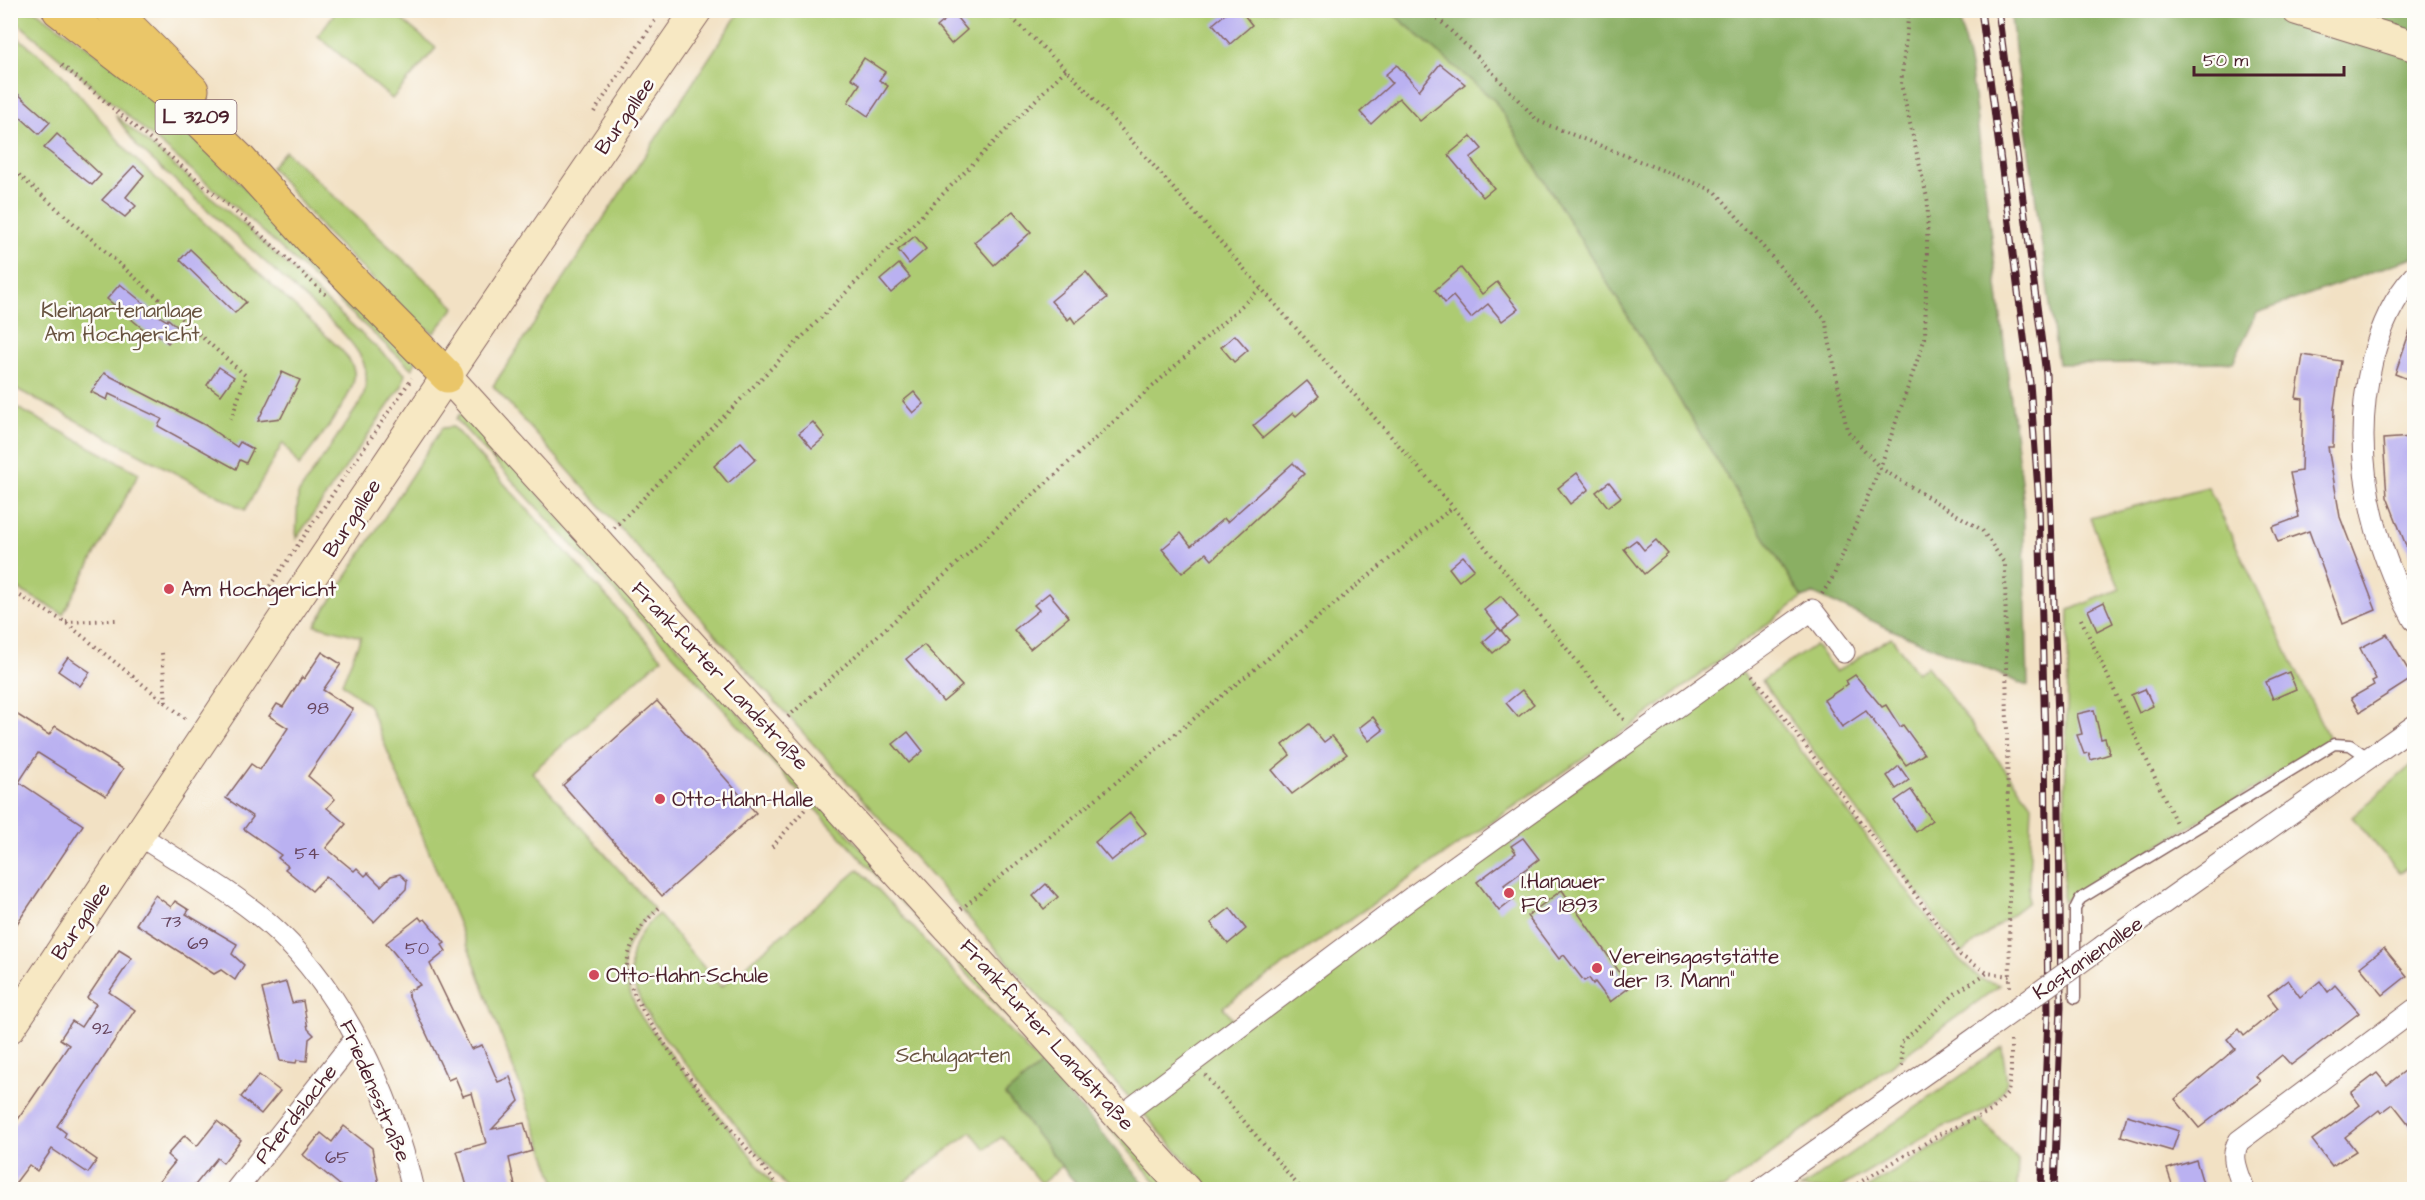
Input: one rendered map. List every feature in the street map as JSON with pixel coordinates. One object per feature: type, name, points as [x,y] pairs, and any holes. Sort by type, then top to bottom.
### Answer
[{"type":"highway","name":"L 3209","points":[[58,10],[190,111],[240,160],[315,243],[447,375]]},
{"type":"highway","name":"L 3209","points":[[112,10],[214,114],[315,243]]},
{"type":"main road","name":"Burgallee","points":[[10,1028],[447,375],[697,10]]},
{"type":"main road","points":[[2297,10],[2415,46]]},
{"type":"main road","name":"Frankfurter Landstraße","points":[[447,375],[1186,1190]]},
{"type":"street","points":[[2415,276],[2389,311],[2379,334],[2366,388],[2362,435],[2366,491],[2374,521],[2396,586],[2415,620]]},
{"type":"street","points":[[1121,1116],[1192,1061],[1635,735],[1812,610],[1844,652]]},
{"type":"street","name":"Kastanienallee","points":[[1760,1190],[2415,726]]},
{"type":"street","name":"Friedensstraße","points":[[139,835],[252,911],[274,929],[320,981],[356,1038],[394,1127],[413,1190]]},
{"type":"street","points":[[2244,1190],[2234,1158],[2239,1141],[2415,1010]]},
{"type":"street","name":"Pferdslache","points":[[236,1190],[356,1038]]},
{"type":"lane","points":[[2075,998],[2074,930],[2077,903],[2334,744],[2350,745],[2369,758]]},
{"type":"path","points":[[1003,10],[1066,69],[1454,507],[1635,735]]},
{"type":"path","points":[[1429,10],[1475,54],[1538,121],[1715,191],[1825,319],[1848,430],[1880,468],[1982,530],[2005,564],[2010,1000]]},
{"type":"path","points":[[1812,610],[1833,577],[1880,468],[1925,338],[1928,202],[1901,84],[1909,10]]},
{"type":"path","points":[[62,65],[245,220],[329,298]]},
{"type":"path","points":[[599,544],[1066,69]]},
{"type":"path","points":[[10,167],[246,376],[231,419]]},
{"type":"path","points":[[771,733],[1260,289]]},
{"type":"path","points":[[263,596],[414,375]]},
{"type":"path","points":[[944,922],[1454,507]]},
{"type":"path","points":[[10,590],[66,622],[207,734]]},
{"type":"path","points":[[2081,619],[2183,838]]},
{"type":"path","points":[[66,622],[116,620]]},
{"type":"path","points":[[162,653],[166,702]]},
{"type":"path","points":[[1742,660],[1960,955],[1987,973],[2010,976]]},
{"type":"path","points":[[772,847],[823,789]]},
{"type":"path","points":[[659,908],[644,923],[631,942],[626,967],[630,988],[655,1033],[782,1190]]},
{"type":"path","points":[[1905,1086],[1901,1043],[1957,992],[1987,973]]},
{"type":"path","points":[[1847,1190],[1944,1132],[1990,1111],[2008,1093],[2012,1071],[2011,1035]]},
{"type":"path","points":[[1192,1061],[1302,1190]]},
{"type":"green space","points":[[10,11],[36,11],[143,86],[417,360],[412,369],[247,217],[11,17]]},
{"type":"green space","points":[[336,11],[391,11],[436,48],[392,99],[318,36]]},
{"type":"green space","points":[[740,11],[1390,11],[1495,101],[1802,598],[1638,721],[1223,1007],[1237,1026],[1741,671],[1957,957],[1981,979],[2000,985],[1723,1189],[1211,1189],[493,386]]},
{"type":"green space","points":[[1390,11],[1958,11],[1971,72],[2023,498],[2028,686],[1892,630],[1814,594],[1802,598],[1495,101]]},
{"type":"green space","points":[[2010,11],[2414,11],[2414,257],[2257,313],[2233,362],[2058,364]]},
{"type":"green space","name":"Kleingartenanlage Am Hochgericht","points":[[10,31],[59,71],[131,155],[332,341],[350,362],[354,371],[354,381],[333,420],[299,466],[283,443],[245,510],[11,386]]},
{"type":"green space","points":[[115,115],[244,225],[405,374],[402,386],[296,539],[298,494],[360,403],[365,392],[366,381],[363,362],[359,353],[338,328],[137,146]]},
{"type":"green space","points":[[285,151],[455,307],[434,333],[420,325],[326,233],[271,167]]},
{"type":"green space","points":[[10,404],[139,473],[63,614],[11,585]]},
{"type":"green space","points":[[460,414],[473,422],[1172,1189],[1162,1189],[1105,1123],[460,424],[456,419]]},
{"type":"green space","points":[[453,427],[662,658],[532,772],[654,909],[633,936],[624,960],[628,987],[634,1001],[642,1018],[777,1189],[558,1189],[474,962],[369,706],[342,683],[361,637],[315,625],[442,428]]},
{"type":"green space","points":[[2208,487],[2331,743],[2063,902],[2069,610],[2120,589],[2090,518]]},
{"type":"green space","points":[[1891,637],[1917,673],[1927,666],[2032,805],[2028,902],[1962,953],[1762,681],[1815,645],[1836,672]]},
{"type":"green space","points":[[2414,763],[2414,862],[2400,873],[2352,817]]},
{"type":"green space","name":"Schulgarten","points":[[859,869],[1041,1065],[1005,1095],[1062,1166],[1041,1184],[1002,1137],[985,1149],[971,1132],[896,1189],[788,1189],[649,1016],[635,987],[631,972],[631,958],[635,943],[658,914],[721,987]]},
{"type":"green space","points":[[2002,1047],[2007,1082],[1998,1098],[1987,1109],[1941,1128],[1838,1189],[1800,1189]]},
{"type":"green space","points":[[1041,1065],[1095,1124],[1148,1189],[1080,1189],[1005,1095]]},
{"type":"green space","points":[[1981,1119],[2018,1160],[2017,1189],[1865,1189]]},
{"type":"building","points":[[1230,10],[1240,10],[1252,25],[1230,44],[1213,24]]},
{"type":"building","points":[[953,13],[967,30],[951,44],[937,27]]},
{"type":"building","points":[[864,58],[885,72],[879,80],[888,86],[868,116],[848,102],[860,84],[851,78]]},
{"type":"building","points":[[1440,64],[1465,84],[1420,121],[1399,98],[1371,124],[1360,112],[1392,83],[1385,75],[1397,65],[1419,90]]},
{"type":"building","points":[[10,87],[50,122],[39,134],[10,108]]},
{"type":"building","points":[[57,134],[101,175],[92,185],[44,148]]},
{"type":"building","points":[[1471,136],[1482,149],[1470,158],[1494,188],[1483,197],[1448,155]]},
{"type":"building","points":[[134,166],[144,175],[126,197],[136,206],[125,217],[102,200]]},
{"type":"building","points":[[1013,211],[1031,232],[994,265],[974,242]]},
{"type":"building","points":[[915,236],[926,249],[909,264],[898,250]]},
{"type":"building","points":[[190,249],[246,302],[235,313],[180,260]]},
{"type":"building","points":[[899,264],[910,277],[891,293],[880,280]]},
{"type":"building","points":[[1461,268],[1482,294],[1497,282],[1518,309],[1502,321],[1488,304],[1471,318],[1453,296],[1445,303],[1435,290]]},
{"type":"building","points":[[1086,272],[1107,298],[1075,323],[1071,317],[1068,320],[1051,301]]},
{"type":"building","points":[[120,284],[162,318],[167,321],[168,319],[180,329],[168,343],[157,334],[154,338],[107,299]]},
{"type":"building","points":[[2412,325],[2415,326],[2415,382],[2395,374]]},
{"type":"building","points":[[1235,335],[1248,350],[1234,362],[1221,347]]},
{"type":"building","points":[[2303,355],[2341,361],[2334,408],[2333,447],[2328,447],[2340,517],[2376,610],[2343,624],[2309,531],[2278,542],[2272,527],[2299,517],[2290,473],[2301,471],[2303,399],[2296,398]]},
{"type":"building","points":[[219,367],[234,377],[221,395],[207,385]]},
{"type":"building","points":[[282,372],[300,380],[281,418],[258,421]]},
{"type":"building","points":[[104,373],[205,425],[237,447],[240,442],[253,449],[246,463],[240,460],[236,469],[158,426],[162,419],[109,394],[107,400],[91,392]]},
{"type":"building","points":[[1307,381],[1319,396],[1296,416],[1293,413],[1263,438],[1253,426]]},
{"type":"building","points":[[914,392],[924,404],[913,413],[903,401]]},
{"type":"building","points":[[813,422],[825,437],[812,448],[799,433]]},
{"type":"building","points":[[2412,437],[2415,469],[2414,566],[2387,497],[2383,439]]},
{"type":"building","points":[[741,442],[756,459],[728,483],[714,466]]},
{"type":"building","points":[[1293,463],[1304,474],[1212,560],[1206,553],[1182,573],[1162,549],[1181,533],[1191,546],[1224,518],[1227,522]]},
{"type":"building","points":[[1577,473],[1589,489],[1570,504],[1558,488]]},
{"type":"building","points":[[1609,482],[1621,497],[1608,507],[1596,492]]},
{"type":"building","points":[[1636,540],[1644,550],[1656,540],[1668,554],[1644,574],[1624,549]]},
{"type":"building","points":[[1463,556],[1474,569],[1459,581],[1449,568]]},
{"type":"building","points":[[1049,593],[1069,617],[1030,649],[1014,630],[1039,610],[1034,605]]},
{"type":"building","points":[[1501,596],[1518,617],[1501,631],[1484,610]]},
{"type":"building","points":[[2104,602],[2113,623],[2097,631],[2088,610]]},
{"type":"building","points":[[1499,628],[1509,640],[1493,653],[1483,642]]},
{"type":"building","points":[[2387,634],[2413,678],[2360,712],[2351,698],[2374,685],[2372,681],[2376,679],[2360,648]]},
{"type":"building","points":[[924,645],[962,686],[943,702],[906,659]]},
{"type":"building","points":[[322,652],[341,664],[323,690],[353,709],[308,776],[335,799],[327,808],[346,824],[326,848],[354,871],[357,868],[365,876],[368,873],[381,886],[391,876],[400,874],[407,881],[406,889],[374,922],[326,876],[312,891],[285,869],[288,866],[278,858],[281,855],[244,829],[253,817],[226,798],[251,764],[260,770],[288,728],[269,716],[277,704],[283,707],[302,677],[304,679]]},
{"type":"building","points":[[68,657],[90,672],[80,686],[58,671]]},
{"type":"building","points":[[2289,672],[2296,689],[2273,699],[2266,682]]},
{"type":"building","points":[[1855,675],[1882,707],[1886,705],[1900,727],[1903,725],[1924,754],[1906,765],[1866,711],[1842,727],[1824,700],[1848,684],[1846,681]]},
{"type":"building","points":[[2145,689],[2153,706],[2139,713],[2131,695]]},
{"type":"building","points":[[1522,690],[1534,704],[1518,717],[1506,703]]},
{"type":"building","name":"Otto-Hahn-Halle","points":[[657,701],[756,813],[662,896],[563,785]]},
{"type":"building","points":[[10,710],[49,735],[55,726],[123,769],[106,796],[38,753],[19,782],[83,825],[10,934]]},
{"type":"building","points":[[2094,710],[2101,739],[2105,738],[2110,754],[2091,760],[2089,753],[2084,754],[2077,735],[2082,734],[2077,714]]},
{"type":"building","points":[[1373,717],[1383,730],[1369,741],[1359,728]]},
{"type":"building","points":[[1309,724],[1324,742],[1332,736],[1347,754],[1292,794],[1272,770],[1290,755],[1283,745]]},
{"type":"building","points":[[908,732],[923,751],[909,763],[893,744]]},
{"type":"building","points":[[1899,766],[1909,780],[1896,789],[1887,776]]},
{"type":"building","points":[[1911,790],[1932,820],[1916,832],[1895,801]]},
{"type":"building","points":[[1130,813],[1146,833],[1111,861],[1095,842]]},
{"type":"building","points":[[1523,838],[1539,859],[1504,885],[1514,899],[1499,911],[1477,882],[1516,853],[1511,846]]},
{"type":"building","points":[[1046,884],[1058,897],[1044,909],[1033,896]]},
{"type":"building","points":[[1562,890],[1630,987],[1610,1002],[1595,982],[1593,984],[1589,978],[1584,981],[1564,955],[1559,959],[1527,916]]},
{"type":"building","points":[[155,895],[171,907],[175,901],[189,910],[186,914],[237,944],[232,954],[244,965],[235,980],[221,970],[214,974],[136,924]]},
{"type":"building","points":[[1230,908],[1246,929],[1228,944],[1211,923]]},
{"type":"building","points":[[419,917],[422,921],[425,919],[445,943],[442,945],[446,951],[430,964],[471,1049],[482,1045],[498,1082],[510,1077],[519,1101],[492,1129],[524,1123],[532,1151],[509,1158],[516,1190],[468,1190],[457,1151],[486,1143],[472,1093],[463,1096],[455,1077],[448,1080],[407,992],[420,985],[386,943]]},
{"type":"building","points":[[2384,948],[2407,976],[2383,995],[2360,967]]},
{"type":"building","points":[[119,950],[132,958],[109,992],[135,1010],[57,1126],[66,1133],[64,1137],[97,1160],[88,1173],[52,1149],[37,1171],[29,1165],[10,1190],[10,1131],[69,1045],[60,1039],[72,1021],[81,1027],[96,1004],[87,998]]},
{"type":"building","points":[[2288,980],[2300,997],[2320,981],[2328,992],[2335,985],[2359,1013],[2291,1065],[2282,1055],[2256,1076],[2260,1081],[2199,1128],[2175,1099],[2235,1049],[2227,1039],[2239,1029],[2244,1036],[2278,1008],[2268,995]]},
{"type":"building","points":[[286,982],[292,1003],[303,1001],[308,1029],[314,1035],[309,1039],[307,1061],[297,1060],[296,1063],[280,1061],[262,989]]},
{"type":"building","points":[[2415,1063],[2415,1132],[2393,1104],[2381,1113],[2379,1110],[2345,1137],[2356,1151],[2332,1166],[2312,1140],[2360,1105],[2351,1093],[2377,1073],[2387,1085]]},
{"type":"building","points":[[259,1075],[280,1091],[261,1114],[241,1097]]},
{"type":"building","points":[[2127,1115],[2179,1131],[2172,1151],[2121,1136]]},
{"type":"building","points":[[217,1121],[241,1140],[223,1163],[217,1158],[191,1190],[152,1190],[175,1162],[167,1155],[185,1135],[197,1146]]},
{"type":"building","points":[[344,1126],[372,1148],[380,1190],[346,1190],[303,1155],[321,1133],[332,1142]]},
{"type":"building","points":[[2196,1160],[2205,1190],[2174,1190],[2167,1169]]},
{"type":"railway","points":[[1981,10],[2030,383],[2039,504],[2045,740],[2048,1015],[2041,1190]]},
{"type":"railway","points":[[1998,10],[2046,374],[2058,718],[2061,1006],[2054,1190]]},
{"type":"place","name":"Am Hochgericht","points":[[169,589]]},
{"type":"place","name":"Otto-Hahn-Halle","points":[[660,799]]},
{"type":"place","name":"1.Hanauer FC 1893","points":[[1509,893]]},
{"type":"place","name":"Vereinsgaststätte \"der 13. Mann\"","points":[[1597,968]]},
{"type":"place","name":"Otto-Hahn-Schule","points":[[594,975]]}]
